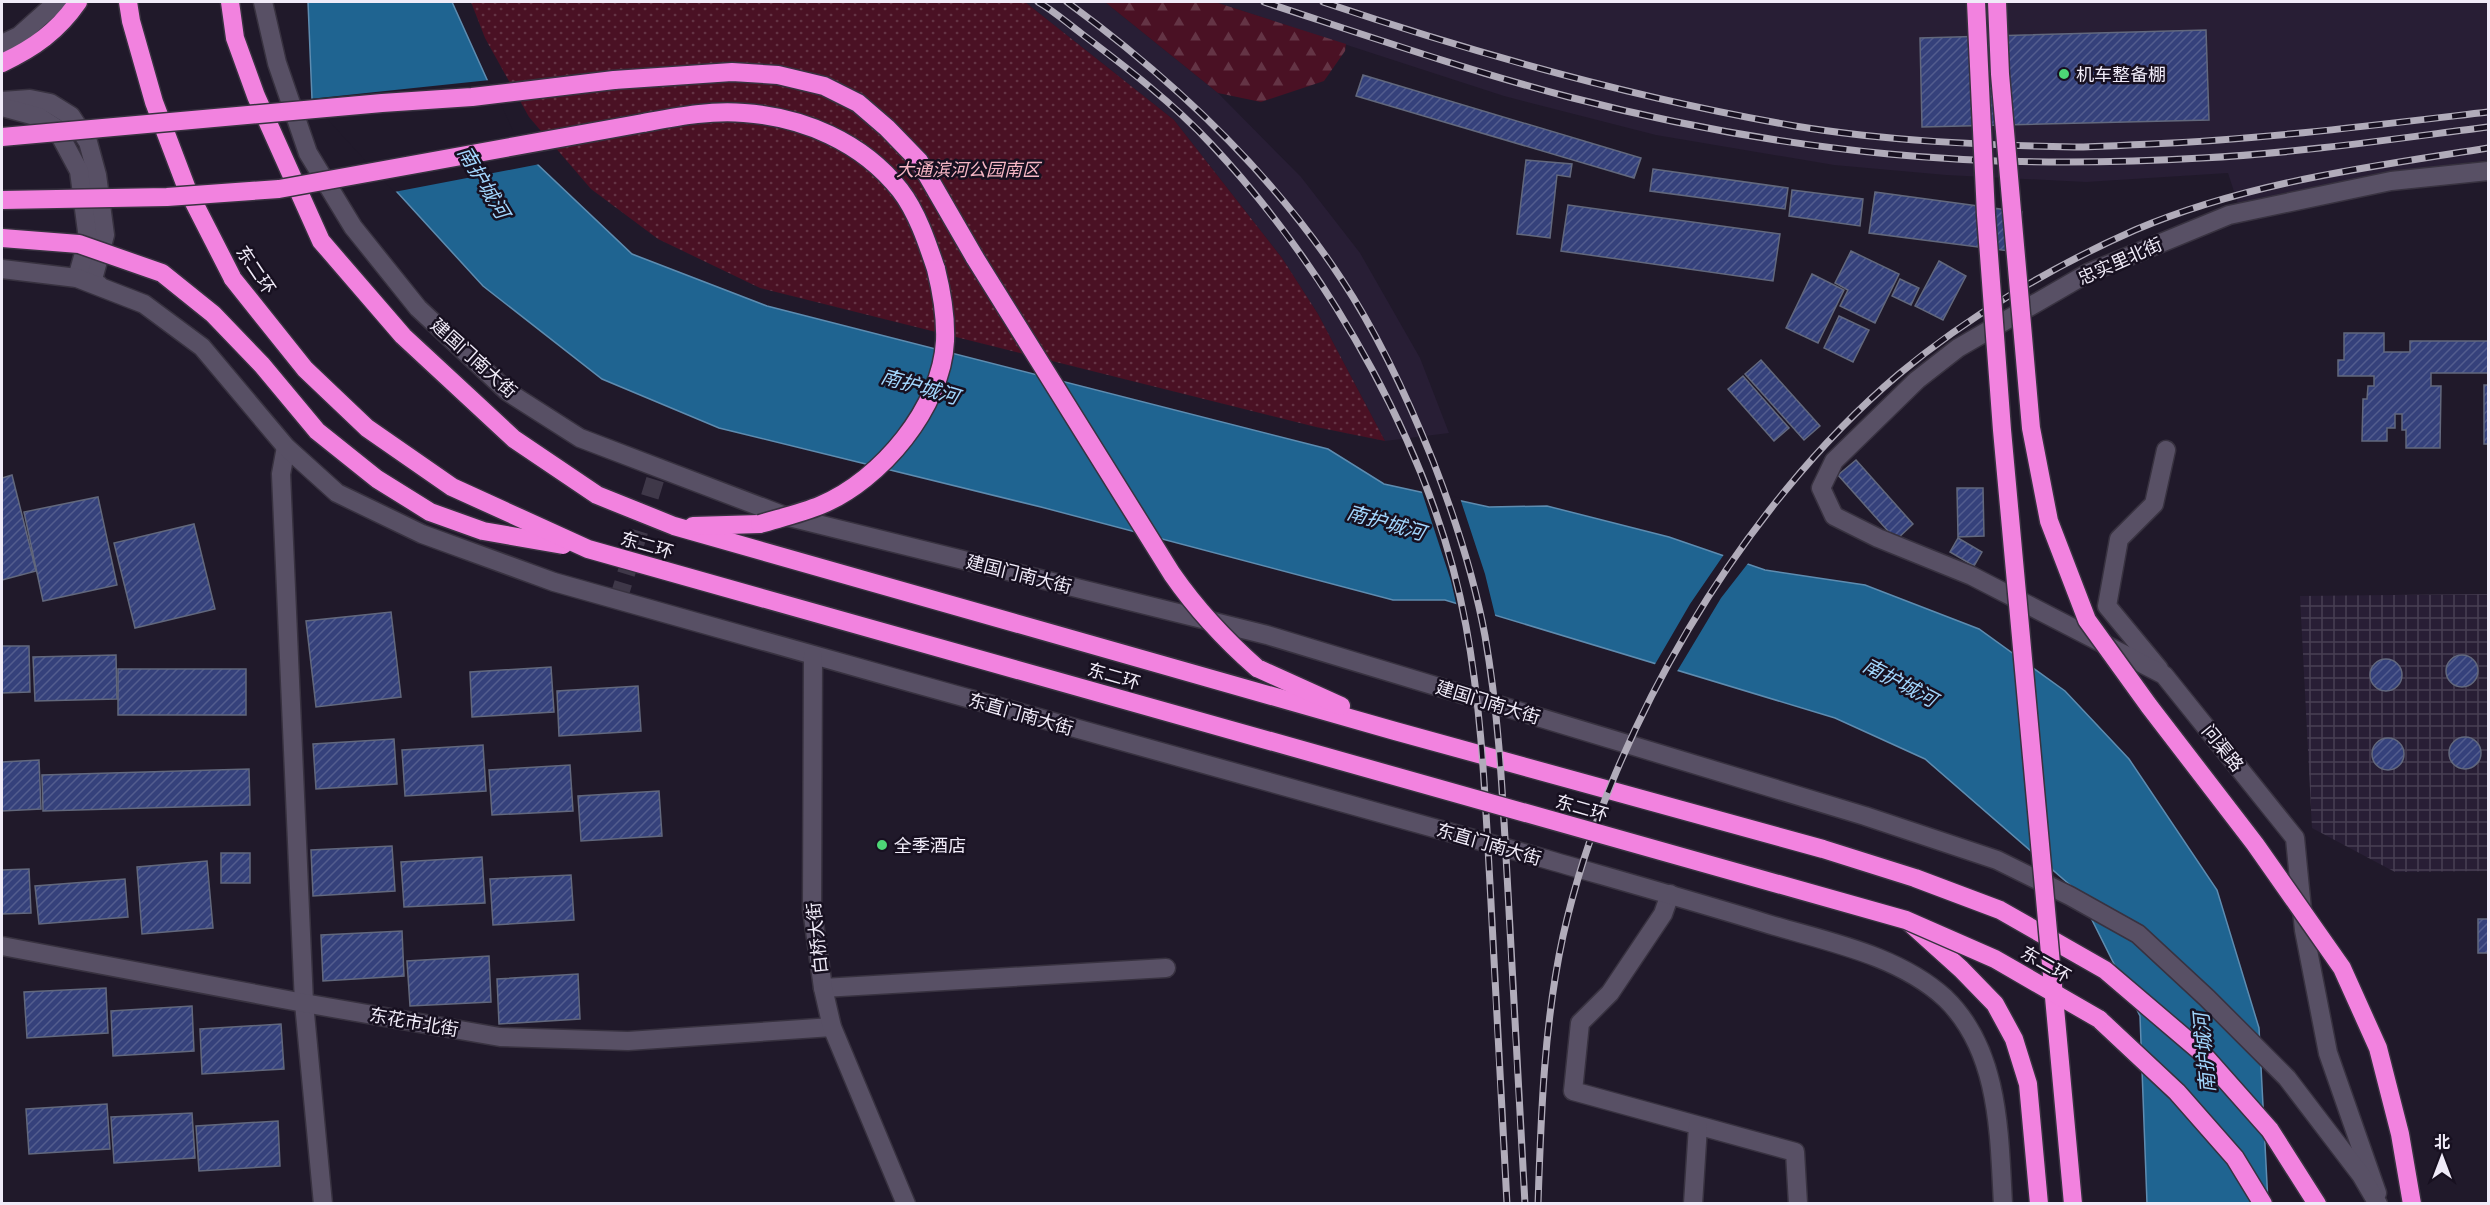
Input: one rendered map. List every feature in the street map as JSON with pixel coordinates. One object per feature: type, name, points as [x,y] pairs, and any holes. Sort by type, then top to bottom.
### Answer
[{"type":"highway","points":[[2,63],[27,52],[64,22],[78,2]]},
{"type":"highway","name":"东二环","points":[[128,2],[151,92],[170,146],[187,189],[233,279],[305,369],[367,428],[452,487],[588,549],[1906,920],[1995,959],[2099,1019],[2177,1092],[2235,1158],[2263,1203]]},
{"type":"highway","name":"东二环","points":[[230,2],[235,38],[256,96],[321,241],[403,336],[514,439],[597,495],[674,526],[1395,731],[1823,849],[1915,878],[2000,910],[2106,970],[2200,1050],[2270,1130],[2317,1203]]},
{"type":"highway","points":[[1976,2],[1986,214],[2002,430],[2073,1203]]},
{"type":"highway","points":[[1997,2],[2000,74],[2031,428],[2049,521],[2087,620],[2149,706],[2255,844],[2342,968],[2378,1048],[2400,1134],[2412,1203]]},
{"type":"highway","points":[[2,137],[382,103],[472,98],[614,80],[732,72],[778,75],[824,86],[858,103],[887,128],[919,161],[945,210],[1178,583],[1224,640],[1257,668],[1395,731]]},
{"type":"highway","points":[[2,200],[167,197],[279,189],[701,114],[743,113],[792,120],[828,134],[867,156],[900,190],[923,231],[936,269],[944,304],[945,343],[935,384],[917,421],[894,453],[861,482],[822,505],[760,524],[674,526]]},
{"type":"highway","points":[[2,238],[79,244],[162,273],[213,314],[262,365],[317,431],[377,479],[430,512],[483,531],[588,549]]},
{"type":"highway","points":[[1906,920],[1961,969],[1995,1004],[2014,1039],[2028,1084],[2039,1203]]},
{"type":"street","points":[[2,44],[19,36],[57,2]]},
{"type":"street","name":"建国门南大街","points":[[263,2],[277,63],[308,153],[353,227],[418,308],[508,392],[580,438],[785,516],[1267,635],[1865,816],[1997,860],[2070,896],[2138,934],[2207,998],[2287,1078],[2361,1175],[2379,1203]]},
{"type":"street","points":[[2,101],[30,99],[50,103],[70,116],[88,142],[97,175],[105,235],[84,280]]},
{"type":"street","points":[[2,107],[39,117],[56,128],[79,171],[88,239],[84,280]]},
{"type":"street","name":"忠实里北街","points":[[1821,488],[1834,461],[1917,380],[1958,348],[2088,273],[2229,215],[2391,181],[2488,171]]},
{"type":"street","points":[[2,269],[84,280],[144,304],[202,347],[286,447],[337,493],[422,534],[554,582],[813,656]]},
{"type":"street","points":[[286,447],[281,474],[304,1003],[322,1203]]},
{"type":"street","points":[[2164,675],[2107,606],[2119,539],[2154,504],[2166,450]]},
{"type":"street","name":"问渠路","points":[[1821,488],[1834,516],[1878,538],[1972,576],[2164,675],[2295,838],[2304,930],[2328,1053],[2379,1203]]},
{"type":"street","name":"东直门南大街","points":[[813,656],[1670,894],[1862,952],[1918,976],[1948,1001],[1966,1026],[1983,1058],[1992,1090],[1998,1130],[2003,1203]]},
{"type":"street","name":"白桥大街","points":[[813,656],[812,909],[823,988],[831,1027],[906,1203]]},
{"type":"street","points":[[1670,894],[1663,914],[1610,993],[1580,1023],[1573,1091],[1796,1152],[1798,1203]]},
{"type":"street","name":"东花市北街","points":[[2,946],[500,1037],[628,1041],[831,1027]]},
{"type":"street","points":[[823,988],[1166,968]]},
{"type":"street","points":[[1693,1203],[1698,1126]]},
{"type":"shaded area","points":[[1025,2],[1105,2],[1218,93],[1301,177],[1360,253],[1420,358],[1449,433],[1385,441],[1318,314],[1282,258],[1174,120]]},
{"type":"shaded area","points":[[1215,2],[2488,2],[2488,160],[2377,175],[2238,204],[2228,173],[2086,182],[1946,175],[1834,165],[1656,135],[1504,96]]},
{"type":"shaded area","points":[[2488,594],[2488,871],[2395,872],[2312,828],[2300,596]]},
{"type":"green space","name":"大通滨河公园南区","points":[[471,2],[1025,2],[1174,120],[1282,258],[1318,314],[1385,441],[1316,427],[760,288],[658,239],[591,189],[529,117],[485,38]]},
{"type":"green space","points":[[1105,2],[1215,2],[1346,44],[1345,51],[1324,81],[1261,102],[1218,93]]},
{"type":"water","name":"南护城河","points":[[308,2],[452,2],[516,144],[632,254],[767,306],[1328,449],[1384,484],[1489,507],[1547,506],[1669,537],[1765,570],[1865,585],[1979,629],[2065,691],[2129,759],[2217,890],[2259,1028],[2268,1203],[2147,1203],[2140,1016],[2078,892],[1925,759],[1835,718],[1445,600],[1393,600],[1041,507],[719,428],[602,379],[483,286],[312,99]]},
{"type":"pier","points":[[490,80],[518,142],[540,164],[394,192],[309,99]]},
{"type":"pier","points":[[1421,489],[1460,498],[1485,574],[1496,619],[1457,607],[1451,581]]},
{"type":"pier","points":[[1725,553],[1749,562],[1721,598],[1676,673],[1654,666],[1690,604]]},
{"type":"building","name":"机车整备棚","points":[[2206,30],[2209,120],[1922,127],[1920,38]]},
{"type":"building","points":[[1363,75],[1641,158],[1634,178],[1356,96]]},
{"type":"building","points":[[1526,160],[1572,164],[1570,177],[1557,175],[1550,238],[1517,234]]},
{"type":"building","points":[[1653,169],[1788,188],[1785,209],[1650,191]]},
{"type":"building","points":[[1792,190],[1863,199],[1860,226],[1789,216]]},
{"type":"building","points":[[1875,192],[2022,212],[2017,252],[1869,233]]},
{"type":"building","points":[[1568,205],[1780,234],[1773,281],[1561,251]]},
{"type":"building","points":[[1851,251],[1899,274],[1875,323],[1840,306],[1848,290],[1835,283]]},
{"type":"building","points":[[1939,261],[1966,276],[1943,320],[1915,306]]},
{"type":"building","points":[[1812,274],[1844,290],[1818,343],[1786,328]]},
{"type":"building","points":[[1900,279],[1919,288],[1911,305],[1892,296]]},
{"type":"building","points":[[1839,316],[1869,330],[1853,362],[1824,348]]},
{"type":"building","points":[[2344,333],[2384,333],[2384,352],[2410,352],[2410,341],[2488,341],[2488,373],[2431,373],[2431,386],[2441,386],[2440,448],[2406,448],[2406,430],[2402,430],[2402,414],[2395,414],[2395,428],[2387,428],[2387,441],[2362,441],[2363,399],[2367,399],[2368,386],[2374,386],[2374,376],[2338,376],[2338,360],[2344,360]]},
{"type":"building","points":[[1761,360],[1820,426],[1804,440],[1745,374]]},
{"type":"building","points":[[1743,376],[1789,428],[1774,441],[1728,389]]},
{"type":"building","points":[[2484,385],[2488,385],[2488,444],[2484,444]]},
{"type":"building","points":[[1856,460],[1913,524],[1896,540],[1838,475]]},
{"type":"building","points":[[12,475],[36,571],[2,580],[2,478]]},
{"type":"building","points":[[1957,488],[1983,488],[1984,536],[1958,537]]},
{"type":"building","points":[[98,497],[117,585],[43,601],[24,512]]},
{"type":"building","points":[[194,524],[215,609],[135,628],[114,543]]},
{"type":"building","points":[[1958,538],[1982,552],[1974,566],[1950,552]]},
{"type":"building","points":[[391,612],[401,697],[316,707],[306,621]]},
{"type":"building","points":[[2,646],[29,646],[30,692],[2,693]]},
{"type":"building","points":[[116,655],[117,699],[35,701],[33,657]]},
{"type":"building","points":[[2462,655],[2474,659],[2478,671],[2474,683],[2462,687],[2450,683],[2446,671],[2450,659]]},
{"type":"building","points":[[2386,659],[2398,663],[2402,675],[2398,687],[2386,691],[2374,687],[2370,675],[2374,663]]},
{"type":"building","points":[[551,667],[554,712],[472,717],[470,672]]},
{"type":"building","points":[[118,669],[246,669],[246,715],[118,715]]},
{"type":"building","points":[[638,686],[641,731],[559,736],[557,691]]},
{"type":"building","points":[[2465,737],[2476,742],[2481,753],[2476,764],[2465,769],[2454,764],[2449,753],[2454,742]]},
{"type":"building","points":[[2388,738],[2399,743],[2404,754],[2399,765],[2388,770],[2377,765],[2372,754],[2377,743]]},
{"type":"building","points":[[394,739],[397,784],[316,789],[313,744]]},
{"type":"building","points":[[483,745],[486,791],[405,796],[402,750]]},
{"type":"building","points":[[39,760],[41,809],[2,811],[2,762]]},
{"type":"building","points":[[570,765],[573,811],[492,815],[489,770]]},
{"type":"building","points":[[249,769],[250,805],[43,811],[42,775]]},
{"type":"building","points":[[659,791],[662,836],[581,841],[578,796]]},
{"type":"building","points":[[392,846],[395,891],[313,896],[311,850]]},
{"type":"building","points":[[221,853],[250,853],[250,883],[221,883]]},
{"type":"building","points":[[482,857],[485,903],[404,907],[401,862]]},
{"type":"building","points":[[207,861],[213,928],[142,934],[137,867]]},
{"type":"building","points":[[29,869],[31,913],[2,914],[2,870]]},
{"type":"building","points":[[571,875],[574,920],[493,925],[490,879]]},
{"type":"building","points":[[125,879],[128,917],[39,924],[35,886]]},
{"type":"building","points":[[2478,919],[2488,919],[2488,953],[2478,953]]},
{"type":"building","points":[[402,931],[404,976],[323,981],[321,935]]},
{"type":"building","points":[[489,956],[491,1002],[410,1006],[407,961]]},
{"type":"building","points":[[578,974],[580,1019],[499,1024],[497,979]]},
{"type":"building","points":[[106,988],[108,1033],[27,1038],[24,992]]},
{"type":"building","points":[[192,1006],[194,1051],[113,1056],[111,1011]]},
{"type":"building","points":[[281,1024],[284,1069],[202,1074],[200,1029]]},
{"type":"building","points":[[107,1104],[110,1149],[29,1154],[26,1109]]},
{"type":"building","points":[[192,1113],[195,1158],[114,1163],[111,1117]]},
{"type":"building","points":[[278,1121],[280,1166],[199,1171],[196,1126]]},
{"type":"tunnel","points":[[618,600],[659,467]]},
{"type":"railway","points":[[1038,2],[1165,100],[1211,144],[1255,194],[1297,249],[1336,307],[1372,368],[1403,432],[1430,496],[1451,561],[1466,626],[1479,722],[1507,1204]]},
{"type":"railway","points":[[1067,2],[1144,62],[1181,95],[1251,164],[1283,201],[1342,280],[1368,323],[1403,391],[1433,461],[1470,569],[1485,636],[1498,732],[1525,1204]]},
{"type":"railway","points":[[1264,2],[1454,64],[1608,107],[1768,139],[1849,150],[2006,161],[2163,160],[2310,149],[2488,127]]},
{"type":"railway","points":[[1323,2],[1498,57],[1616,88],[1795,126],[1899,139],[2074,147],[2193,142],[2362,127],[2488,112]]},
{"type":"railway","points":[[1538,1204],[1544,1069],[1557,969],[1563,936],[1584,859],[1612,782],[1647,705],[1688,630],[1735,557],[1786,490],[1841,428],[1899,374],[1982,313],[2042,276],[2135,230],[2178,213],[2265,188],[2309,178],[2488,148]]},
{"type":"place","name":"机车整备棚","points":[[2064,74]]},
{"type":"place","name":"全季酒店","points":[[882,845]]}]
